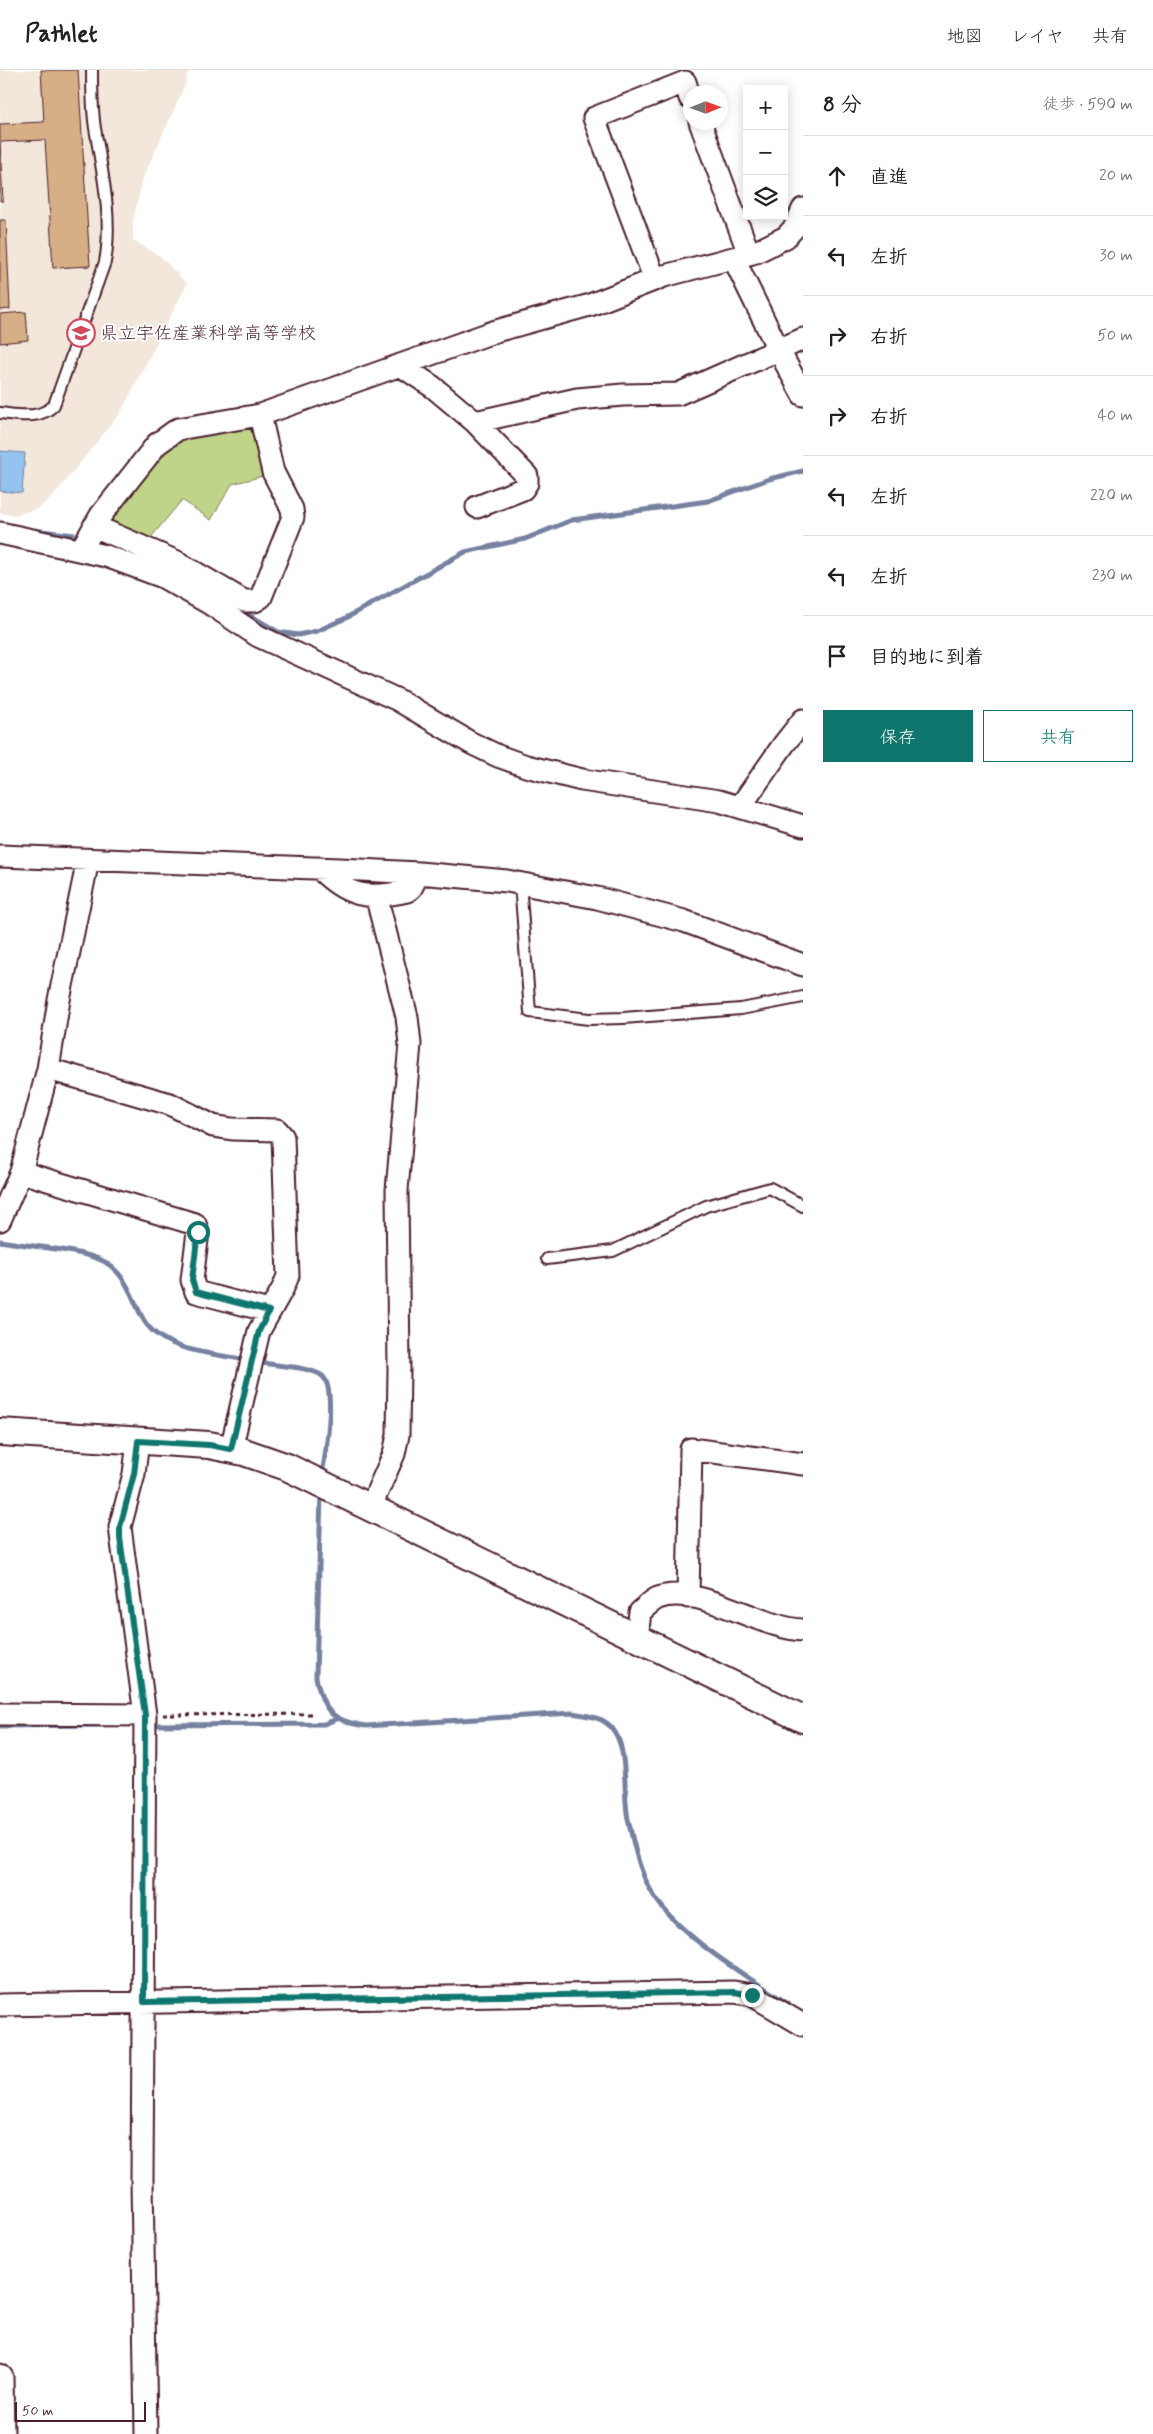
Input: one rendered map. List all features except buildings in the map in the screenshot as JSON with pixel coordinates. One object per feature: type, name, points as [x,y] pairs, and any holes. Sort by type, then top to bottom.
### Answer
[{"type":"street","points":[[655,280],[594,118],[685,82],[686,85]]},
{"type":"street","points":[[702,130],[741,257],[778,350],[803,395]]},
{"type":"street","points":[[81,550],[94,526],[156,444],[178,429],[260,415],[496,330],[590,305],[655,280],[741,257],[776,244],[786,237],[795,227],[803,210]]},
{"type":"street","points":[[475,422],[577,399],[623,395],[678,394],[803,339]]},
{"type":"street","points":[[400,364],[433,387],[475,422],[527,476],[527,483],[523,489],[477,507]]},
{"type":"street","points":[[94,526],[177,562],[244,601],[255,601],[261,597],[293,517],[292,509],[273,472],[260,415]]},
{"type":"street","points":[[0,533],[81,550],[124,562],[163,577],[209,603],[258,636],[389,696],[498,756],[554,774],[632,789],[692,796],[740,807],[803,826]]},
{"type":"street","points":[[740,807],[803,720]]},
{"type":"street","points":[[0,856],[419,873],[520,883],[598,898],[684,921],[801,969]]},
{"type":"street","points":[[0,1220],[22,1172],[48,1069],[59,1000],[88,860]]},
{"type":"street","points":[[319,868],[343,889],[376,895],[407,891],[411,888],[419,873]]},
{"type":"street","points":[[370,1506],[394,1454],[398,1435],[400,1369],[397,1190],[410,1044],[407,1017],[376,895]]},
{"type":"street","points":[[48,1069],[170,1104],[213,1126],[238,1130],[272,1129],[283,1137],[288,1268],[286,1282],[259,1331],[231,1449]]},
{"type":"street","points":[[22,1172],[195,1224],[198,1232],[192,1280],[196,1292],[269,1311]]},
{"type":"street","points":[[0,1432],[209,1445],[231,1449],[287,1467],[803,1718]]},
{"type":"street","points":[[138,1441],[134,1474],[120,1527],[120,1538],[145,1715],[142,2180],[146,2434]]},
{"type":"street","points":[[688,1597],[691,1449],[803,1464]]},
{"type":"street","points":[[637,1638],[640,1612],[659,1597],[688,1597],[709,1601],[777,1626],[803,1630]]},
{"type":"street","points":[[0,1714],[145,1715]]},
{"type":"street","points":[[0,2005],[734,1992],[752,1995],[803,2025]]},
{"type":"street","points":[[0,2375],[2,2377],[3,2434]]},
{"type":"lane","points":[[0,413],[35,416],[46,412],[54,405],[66,366],[105,262],[107,231],[100,151],[93,113],[92,70]]},
{"type":"lane","points":[[520,883],[530,1012],[588,1019],[668,1015],[741,1009],[803,997]]},
{"type":"lane","points":[[547,1259],[613,1251],[706,1206],[770,1188],[803,1206]]},
{"type":"path","points":[[145,1715],[311,1714]]},
{"type":"shaded area","name":"県立宇佐産業科学高等学校","points":[[0,70],[188,70],[185,85],[143,178],[133,221],[133,240],[161,257],[187,284],[121,412],[54,495],[39,508],[16,515],[0,513]]},
{"type":"green space","points":[[255,424],[267,475],[232,484],[211,520],[182,500],[148,541],[108,522],[172,441]]},
{"type":"water","points":[[0,451],[25,453],[22,493],[0,491]]},
{"type":"waterway","points":[[236,607],[278,632],[298,635],[317,631],[346,618],[465,552],[525,539],[572,520],[708,501],[769,479],[803,471]]},
{"type":"waterway","points":[[33,530],[83,536]]},
{"type":"waterway","points":[[94,539],[131,553]]},
{"type":"waterway","points":[[0,1241],[70,1251],[105,1262],[123,1279],[141,1315],[149,1327],[160,1337],[187,1349],[246,1360]]},
{"type":"waterway","points":[[257,1362],[315,1372],[326,1381],[330,1406],[322,1475]]},
{"type":"waterway","points":[[321,1493],[316,1677],[322,1698],[331,1712],[344,1721],[366,1726],[572,1713],[602,1720],[613,1730],[619,1740],[624,1766],[628,1819],[640,1865],[651,1891],[663,1908],[695,1939],[791,2006]]},
{"type":"waterway","points":[[150,1725],[324,1724],[337,1719]]},
{"type":"waterway","points":[[0,1726],[104,1725]]},
{"type":"place","name":"県立宇佐産業科学高等学校","points":[[81,333]]},
{"type":"route","points":[[198,1232],[192,1280],[196,1292],[269,1311],[259,1331],[231,1449],[209,1445],[138,1441],[134,1474],[120,1527],[145,1715],[144,2002],[734,1992],[752,1995]]}]
